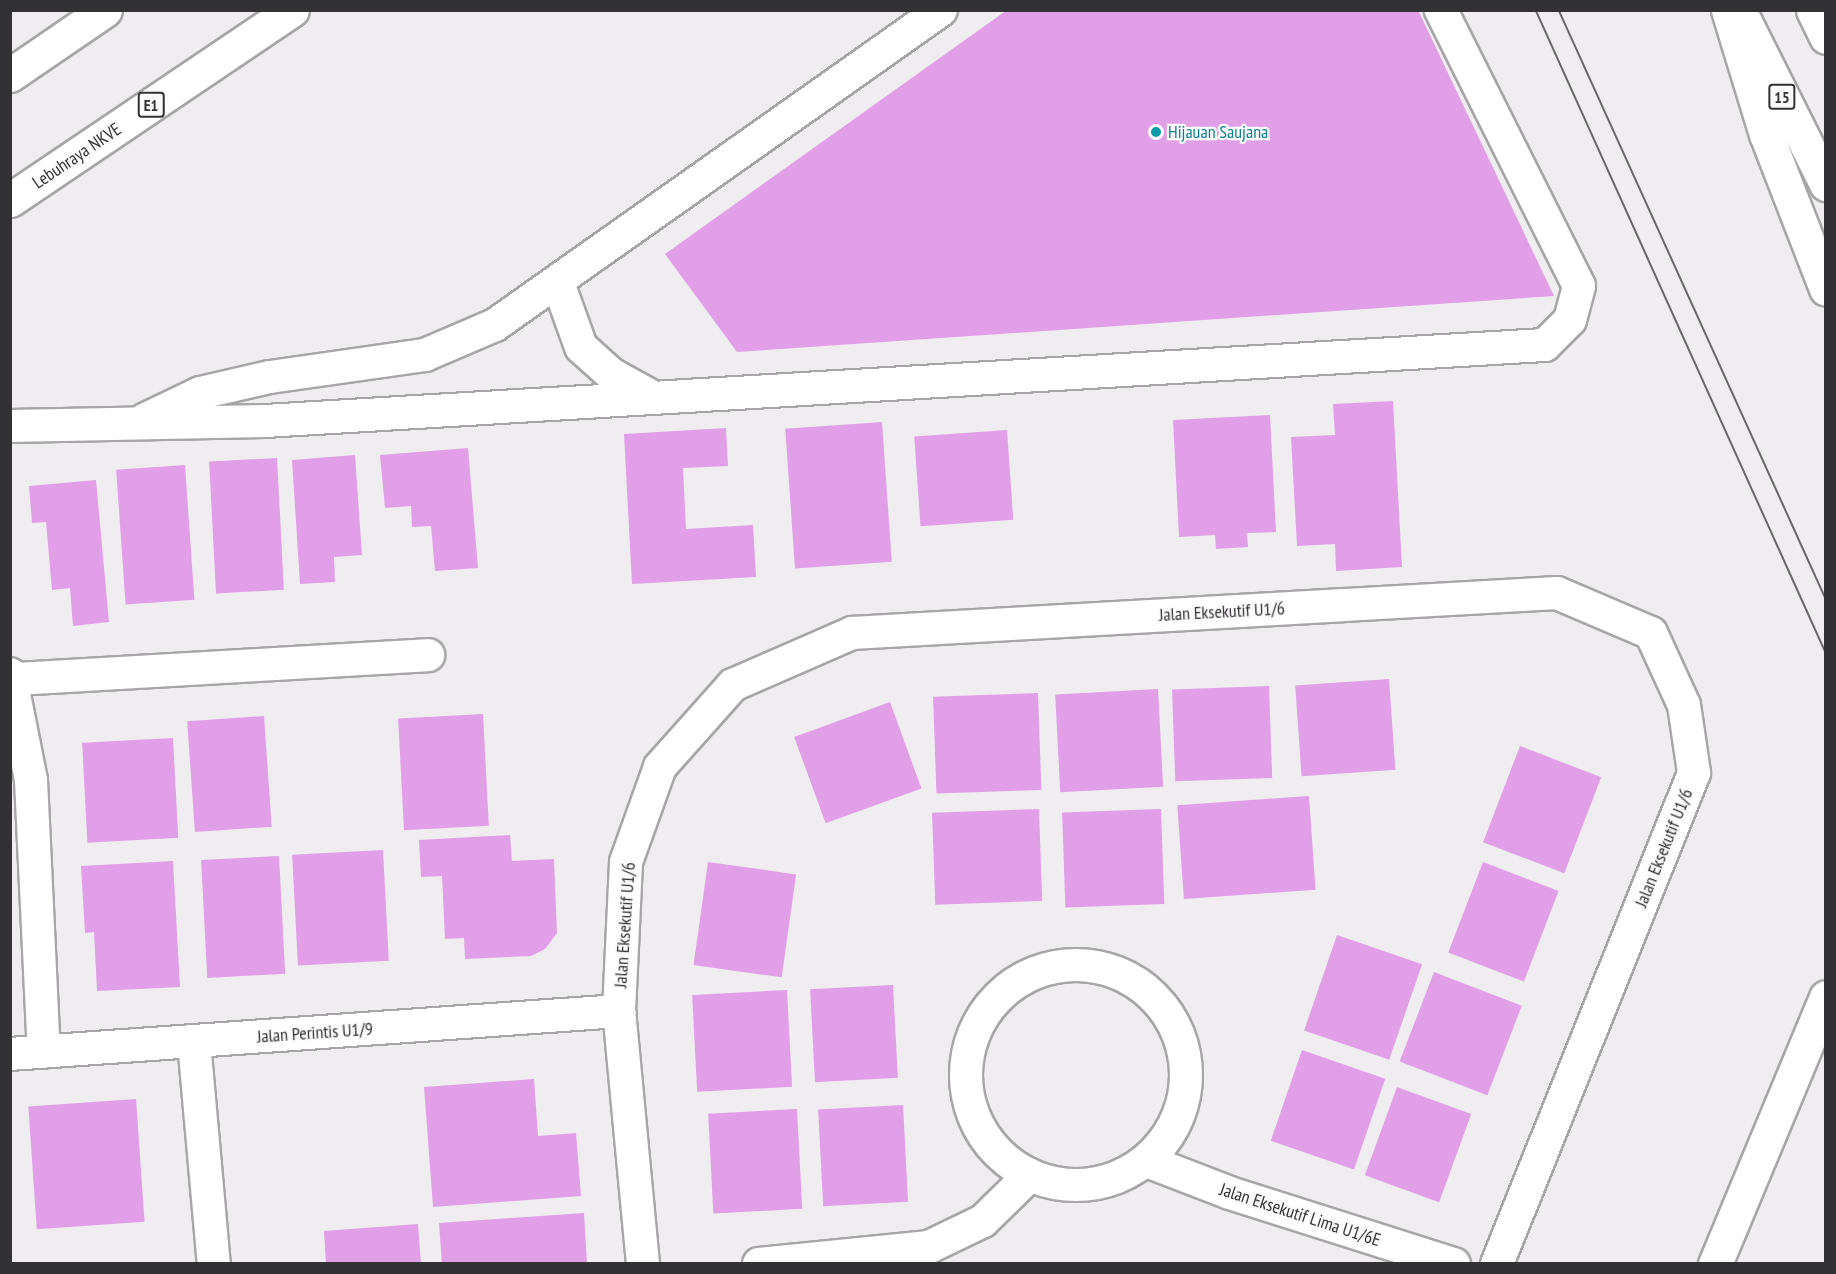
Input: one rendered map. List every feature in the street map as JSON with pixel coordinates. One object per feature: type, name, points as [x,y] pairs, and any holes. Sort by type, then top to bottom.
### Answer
[{"type":"main road","points":[[10,75],[105,10]]},
{"type":"main road","name":"Lebuhraya NKVE","points":[[10,200],[292,10]]},
{"type":"main road","points":[[1728,10],[1766,134],[1826,289]]},
{"type":"main road","name":"15","points":[[1739,10],[1826,184]]},
{"type":"main road","points":[[1813,10],[1826,37]]},
{"type":"main road","points":[[1714,1263],[1826,998]]},
{"type":"street","points":[[132,426],[210,391],[425,355],[495,325],[941,10]]},
{"type":"street","points":[[10,426],[132,426],[1545,345],[1570,320],[1579,286],[1441,10]]},
{"type":"street","points":[[558,282],[581,347],[611,374],[649,395]]},
{"type":"street","name":"Jalan Eksekutif U1/6","points":[[643,1263],[619,1011],[626,862],[660,767],[733,685],[852,633],[1557,594],[1651,633],[1684,705],[1694,773],[1497,1263]]},
{"type":"street","points":[[44,1052],[32,780],[12,676],[428,655]]},
{"type":"street","points":[[1063,965],[1099,966],[1132,979],[1160,1002],[1179,1032],[1188,1066],[1185,1102],[1171,1134],[1147,1161],[1120,1178],[1090,1186],[1058,1185],[1029,1176],[999,1155],[977,1127],[966,1094],[966,1058],[977,1024],[999,995],[1029,975],[1063,965]]},
{"type":"street","name":"Jalan Perintis U1/9","points":[[10,1054],[619,1011]]},
{"type":"street","points":[[194,1042],[214,1263]]},
{"type":"street","name":"Jalan Eksekutif Lima U1/6E","points":[[1147,1161],[1230,1193],[1454,1263]]},
{"type":"street","points":[[759,1263],[929,1247],[983,1221],[1029,1176]]},
{"type":"building","name":"Hijauan Saujana","points":[[1007,10],[1418,10],[1554,296],[737,352],[665,254]]},
{"type":"building","points":[[1393,401],[1402,567],[1336,571],[1335,544],[1297,546],[1291,437],[1335,435],[1333,404]]},
{"type":"building","points":[[1270,415],[1276,532],[1247,533],[1248,547],[1216,549],[1215,535],[1179,537],[1173,420]]},
{"type":"building","points":[[882,422],[892,562],[795,568],[785,429]]},
{"type":"building","points":[[726,428],[728,466],[683,468],[686,529],[753,525],[756,577],[632,584],[624,434]]},
{"type":"building","points":[[1007,430],[1013,520],[921,526],[914,436]]},
{"type":"building","points":[[468,448],[478,568],[435,571],[431,526],[412,527],[411,506],[385,508],[380,455]]},
{"type":"building","points":[[355,455],[362,555],[334,557],[335,582],[300,584],[292,460]]},
{"type":"building","points":[[277,458],[284,590],[216,593],[209,462]]},
{"type":"building","points":[[185,465],[194,600],[126,604],[116,470]]},
{"type":"building","points":[[96,480],[109,622],[73,626],[70,588],[52,590],[46,522],[32,523],[29,486]]},
{"type":"building","points":[[1389,679],[1395,770],[1302,776],[1295,686]]},
{"type":"building","points":[[1269,686],[1272,778],[1175,781],[1172,689]]},
{"type":"building","points":[[1158,689],[1163,787],[1060,792],[1055,694]]},
{"type":"building","points":[[1038,693],[1041,790],[936,794],[933,697]]},
{"type":"building","points":[[890,702],[921,788],[826,823],[794,737]]},
{"type":"building","points":[[483,714],[489,826],[404,830],[398,718]]},
{"type":"building","points":[[264,716],[272,827],[195,832],[187,721]]},
{"type":"building","points":[[173,738],[178,838],[87,843],[82,743]]},
{"type":"building","points":[[1520,746],[1601,777],[1564,873],[1483,842]]},
{"type":"building","points":[[1309,796],[1316,890],[1184,899],[1177,805]]},
{"type":"building","points":[[1039,809],[1042,901],[935,905],[932,813]]},
{"type":"building","points":[[1161,809],[1164,904],[1065,907],[1062,812]]},
{"type":"building","points":[[510,835],[512,861],[554,859],[557,933],[545,949],[531,956],[465,959],[464,938],[445,939],[442,876],[421,877],[419,840]]},
{"type":"building","points":[[383,850],[389,961],[298,966],[292,855]]},
{"type":"building","points":[[279,856],[285,974],[207,978],[201,860]]},
{"type":"building","points":[[173,861],[180,987],[97,991],[94,932],[85,933],[81,866]]},
{"type":"building","points":[[708,862],[796,874],[782,977],[694,965]]},
{"type":"building","points":[[1483,862],[1559,891],[1524,982],[1448,953]]},
{"type":"building","points":[[1337,935],[1422,964],[1389,1060],[1304,1030]]},
{"type":"building","points":[[1434,972],[1522,1006],[1487,1095],[1400,1062]]},
{"type":"building","points":[[893,985],[898,1078],[815,1082],[810,989]]},
{"type":"building","points":[[787,990],[792,1087],[697,1092],[692,995]]},
{"type":"building","points":[[1302,1050],[1385,1079],[1354,1169],[1271,1141]]},
{"type":"building","points":[[534,1079],[538,1136],[576,1133],[581,1196],[433,1207],[424,1087]]},
{"type":"building","points":[[1397,1087],[1471,1114],[1439,1202],[1365,1175]]},
{"type":"building","points":[[136,1099],[145,1222],[37,1229],[28,1107]]},
{"type":"building","points":[[903,1105],[908,1202],[823,1206],[818,1109]]},
{"type":"building","points":[[797,1109],[802,1209],[713,1214],[708,1114]]},
{"type":"building","points":[[584,1213],[587,1264],[442,1264],[439,1223]]},
{"type":"building","points":[[418,1224],[421,1264],[326,1264],[324,1231]]},
{"type":"tram line","points":[[1536,10],[1826,653]]},
{"type":"tram line","points":[[1559,10],[1826,599]]},
{"type":"place","name":"Hijauan Saujana","points":[[1156,132]]}]
